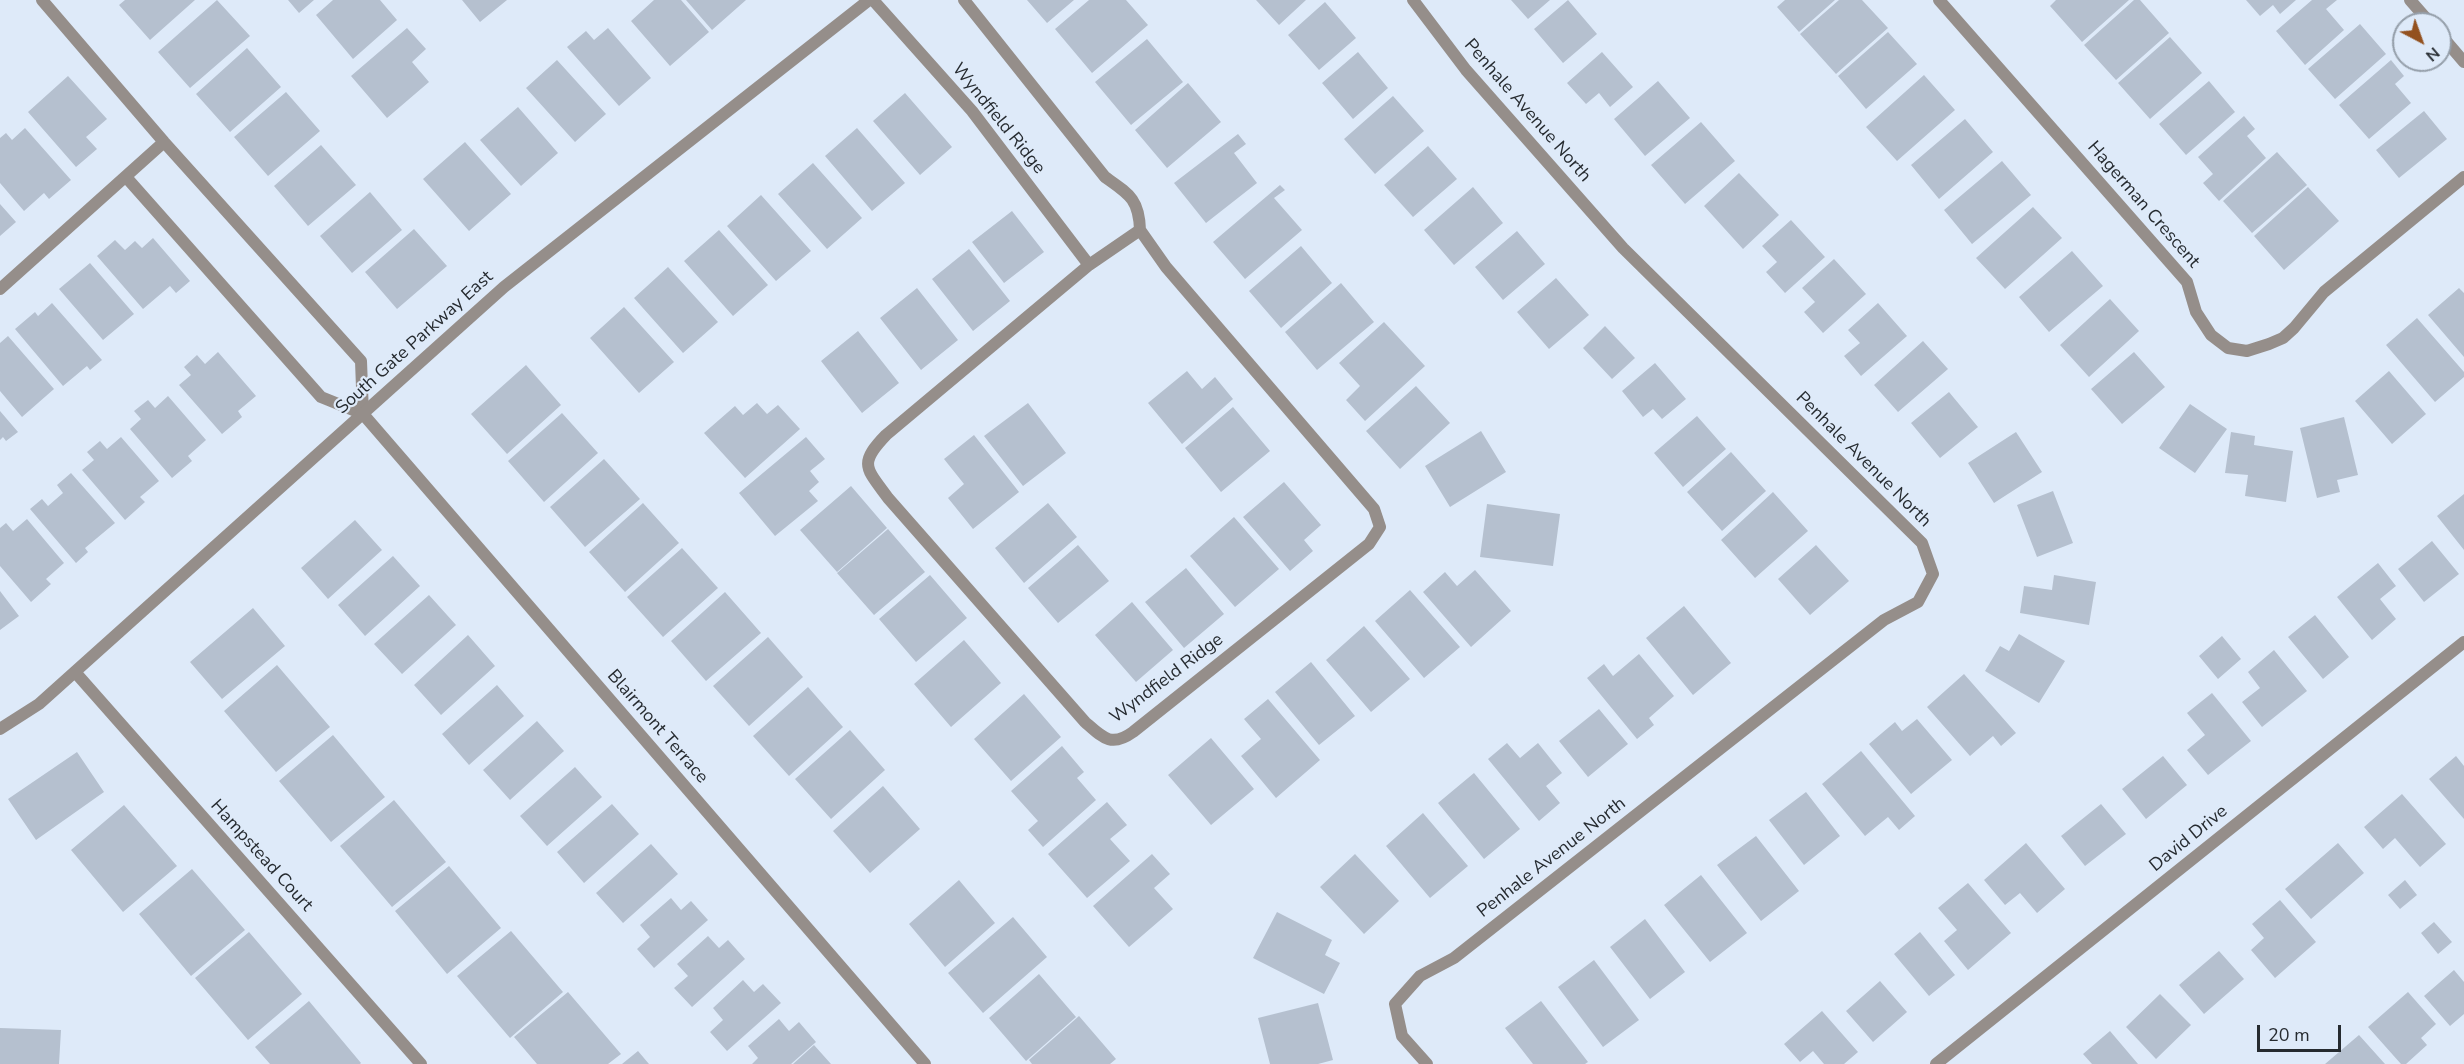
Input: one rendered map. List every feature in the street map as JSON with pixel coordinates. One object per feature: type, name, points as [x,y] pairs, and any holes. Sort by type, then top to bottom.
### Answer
[{"type":"street","points":[[42,0],[164,142],[361,361],[363,414],[321,397],[126,177]]},
{"type":"street","name":"Wyndfield Ridge","points":[[871,0],[972,111],[1089,265]]},
{"type":"street","name":"South Gate Parkway East","points":[[0,729],[39,704],[504,287],[871,0]]},
{"type":"street","name":"Wyndfield Ridge","points":[[964,0],[1090,160],[1105,177],[1131,196],[1139,212],[1140,230],[1166,267],[1374,508],[1380,527],[1369,544],[1132,732],[1124,738],[1115,740],[1106,739],[1085,722],[888,498],[869,471],[867,462],[868,454],[886,435],[1089,265],[1140,230]]},
{"type":"street","name":"Penhale Avenue North","points":[[1413,0],[1466,70],[1623,248],[1922,543],[1933,574],[1918,602],[1884,620],[1454,958],[1420,976],[1395,1005],[1402,1036],[1427,1064]]},
{"type":"street","name":"Hagerman Crescent","points":[[1939,0],[2187,282],[2196,312],[2211,335],[2228,348],[2247,351],[2283,338],[2324,292],[2464,177]]},
{"type":"street","points":[[2410,0],[2420,12]]},
{"type":"street","points":[[2452,48],[2464,62]]},
{"type":"street","points":[[0,289],[164,142]]},
{"type":"street","name":"Blairmont Terrace","points":[[363,414],[925,1064]]},
{"type":"street","name":"David Drive","points":[[1936,1064],[2464,642]]},
{"type":"street","name":"Hampstead Court","points":[[75,672],[421,1064]]},
{"type":"building","points":[[125,0],[195,0],[150,40],[119,5]]},
{"type":"building","points":[[217,0],[250,36],[190,88],[158,52]]},
{"type":"building","points":[[288,0],[314,0],[299,13]]},
{"type":"building","points":[[333,0],[380,0],[397,20],[353,59],[316,15]]},
{"type":"building","points":[[462,0],[507,0],[480,22]]},
{"type":"building","points":[[654,0],[681,0],[709,32],[670,66],[631,21]]},
{"type":"building","points":[[686,0],[746,0],[712,30]]},
{"type":"building","points":[[1027,0],[1074,0],[1047,23]]},
{"type":"building","points":[[1089,0],[1126,0],[1148,25],[1092,73],[1055,29]]},
{"type":"building","points":[[1256,0],[1306,0],[1279,25]]},
{"type":"building","points":[[1511,0],[1550,0],[1528,19]]},
{"type":"building","points":[[1568,0],[1597,34],[1563,63],[1534,29]]},
{"type":"building","points":[[1785,0],[1835,0],[1799,32],[1777,7]]},
{"type":"building","points":[[1839,0],[1862,0],[1888,28],[1836,74],[1800,34]]},
{"type":"building","points":[[2056,0],[2129,0],[2082,42],[2050,6]]},
{"type":"building","points":[[2134,0],[2140,0],[2169,33],[2116,80],[2084,45]]},
{"type":"building","points":[[2246,0],[2296,0],[2280,14],[2273,5],[2260,16]]},
{"type":"building","points":[[2312,0],[2337,0],[2326,9],[2344,30],[2305,65],[2276,31]]},
{"type":"building","points":[[1325,2],[1356,38],[1319,70],[1288,35]]},
{"type":"building","points":[[2360,24],[2386,54],[2335,99],[2308,69]]},
{"type":"building","points":[[407,28],[426,49],[412,62],[429,82],[387,118],[351,76]]},
{"type":"building","points":[[608,28],[651,78],[619,106],[567,47],[586,31],[594,40]]},
{"type":"building","points":[[1888,32],[1917,64],[1866,109],[1838,76]]},
{"type":"building","points":[[2170,37],[2202,73],[2150,119],[2118,83]]},
{"type":"building","points":[[1147,39],[1183,82],[1131,125],[1095,82]]},
{"type":"building","points":[[247,48],[281,87],[230,132],[196,94]]},
{"type":"building","points":[[1358,52],[1388,88],[1353,119],[1322,83]]},
{"type":"building","points":[[1602,52],[1633,87],[1610,107],[1599,93],[1586,104],[1567,83]]},
{"type":"building","points":[[557,60],[606,114],[575,142],[526,88]]},
{"type":"building","points":[[2391,60],[2392,72],[2401,72],[2404,76],[2395,84],[2411,103],[2369,139],[2339,105]]},
{"type":"building","points":[[1924,75],[1955,110],[1897,161],[1866,127]]},
{"type":"building","points":[[68,76],[107,119],[86,137],[97,149],[76,167],[28,112]]},
{"type":"building","points":[[1658,81],[1690,118],[1645,156],[1614,119]]},
{"type":"building","points":[[2209,81],[2235,112],[2186,155],[2159,124]]},
{"type":"building","points":[[1188,83],[1221,122],[1167,168],[1135,130]]},
{"type":"building","points":[[286,92],[320,131],[268,176],[234,137]]},
{"type":"building","points":[[905,93],[952,147],[920,175],[873,121]]},
{"type":"building","points":[[1393,96],[1424,131],[1375,174],[1344,139]]},
{"type":"building","points":[[518,107],[558,153],[521,186],[480,140]]},
{"type":"building","points":[[2424,111],[2447,139],[2399,178],[2376,150]]},
{"type":"building","points":[[2244,116],[2255,129],[2247,136],[2266,158],[2219,201],[2203,183],[2213,174],[2198,157]]},
{"type":"building","points":[[1965,119],[1993,152],[1939,199],[1911,165]]},
{"type":"building","points":[[1701,122],[1735,161],[1685,204],[1651,165]]},
{"type":"building","points":[[25,128],[71,180],[49,199],[44,193],[24,211],[0,183],[0,138],[6,133],[12,140]]},
{"type":"building","points":[[857,128],[905,183],[872,211],[825,156]]},
{"type":"building","points":[[1238,134],[1246,144],[1234,153],[1257,183],[1206,223],[1174,183]]},
{"type":"building","points":[[465,142],[511,194],[469,231],[423,179]]},
{"type":"building","points":[[321,145],[356,185],[308,226],[274,186]]},
{"type":"building","points":[[1428,146],[1457,179],[1413,217],[1384,185]]},
{"type":"building","points":[[2277,152],[2307,185],[2252,233],[2223,201]]},
{"type":"building","points":[[2002,161],[2031,195],[1972,244],[1944,210]]},
{"type":"building","points":[[813,163],[862,218],[827,249],[778,194]]},
{"type":"building","points":[[1739,173],[1779,215],[1743,249],[1704,206]]},
{"type":"building","points":[[1280,185],[1285,190],[1274,198],[1302,230],[1245,279],[1213,242]]},
{"type":"building","points":[[1473,187],[1503,223],[1454,265],[1424,230]]},
{"type":"building","points":[[2308,187],[2339,221],[2284,270],[2254,236]]},
{"type":"building","points":[[370,192],[402,230],[352,273],[320,236]]},
{"type":"building","points":[[761,195],[811,251],[776,281],[727,226]]},
{"type":"building","points":[[0,204],[16,222],[0,236]]},
{"type":"building","points":[[2033,207],[2062,238],[2005,289],[1976,258]]},
{"type":"building","points":[[1012,211],[1044,252],[1004,283],[972,242]]},
{"type":"building","points":[[1791,220],[1825,257],[1785,293],[1766,272],[1777,262],[1762,246]]},
{"type":"building","points":[[414,229],[447,266],[397,309],[365,272]]},
{"type":"building","points":[[719,230],[768,285],[733,316],[684,261]]},
{"type":"building","points":[[1517,231],[1545,264],[1503,300],[1475,267]]},
{"type":"building","points":[[153,238],[190,281],[176,293],[170,286],[143,309],[97,256],[115,240],[125,250],[135,241],[142,248]]},
{"type":"building","points":[[1301,246],[1332,283],[1281,328],[1249,291]]},
{"type":"building","points":[[969,249],[1010,301],[973,331],[932,279]]},
{"type":"building","points":[[2072,251],[2103,286],[2049,332],[2019,297]]},
{"type":"building","points":[[1834,259],[1866,294],[1823,333],[1804,312],[1815,302],[1802,288]]},
{"type":"building","points":[[90,263],[134,314],[103,340],[59,289]]},
{"type":"building","points":[[668,267],[718,322],[683,353],[634,298]]},
{"type":"building","points":[[1556,278],[1589,315],[1549,349],[1517,312]]},
{"type":"building","points":[[1341,283],[1374,322],[1317,370],[1285,332]]},
{"type":"building","points":[[917,288],[958,340],[921,370],[880,318]]},
{"type":"building","points":[[2459,288],[2464,293],[2464,357],[2428,315]]},
{"type":"building","points":[[2110,299],[2139,331],[2089,377],[2060,345]]},
{"type":"building","points":[[52,303],[102,360],[90,370],[87,366],[63,386],[15,329],[35,312],[38,316]]},
{"type":"building","points":[[1878,303],[1907,336],[1861,376],[1844,356],[1860,343],[1848,330]]},
{"type":"building","points":[[624,307],[674,362],[639,393],[590,338]]},
{"type":"building","points":[[2417,318],[2464,372],[2464,377],[2435,402],[2386,345]]},
{"type":"building","points":[[1384,322],[1425,366],[1365,421],[1346,400],[1360,386],[1339,363]]},
{"type":"building","points":[[1605,326],[1635,358],[1612,379],[1583,348]]},
{"type":"building","points":[[858,331],[899,383],[862,413],[821,361]]},
{"type":"building","points":[[8,336],[54,389],[22,417],[0,391],[0,343]]},
{"type":"building","points":[[1923,341],[1948,369],[1898,412],[1874,385]]},
{"type":"building","points":[[218,352],[256,396],[238,411],[242,417],[222,434],[179,385],[191,375],[184,367],[197,355],[205,364]]},
{"type":"building","points":[[2134,352],[2165,387],[2122,424],[2091,389]]},
{"type":"building","points":[[1655,363],[1686,399],[1662,419],[1653,409],[1643,417],[1622,391]]},
{"type":"building","points":[[526,365],[561,405],[507,454],[471,414]]},
{"type":"building","points":[[1187,371],[1202,389],[1215,377],[1233,399],[1182,444],[1148,403]]},
{"type":"building","points":[[2389,371],[2426,414],[2392,444],[2355,401]]},
{"type":"building","points":[[1416,386],[1450,423],[1400,469],[1366,431]]},
{"type":"building","points":[[1949,392],[1978,427],[1940,458],[1911,423]]},
{"type":"building","points":[[168,396],[206,440],[188,456],[192,461],[172,478],[130,429],[141,419],[134,411],[148,400],[155,408]]},
{"type":"building","points":[[757,403],[767,414],[778,405],[800,429],[745,478],[704,433],[735,406],[743,415]]},
{"type":"building","points":[[1028,403],[1066,453],[1023,486],[984,436]]},
{"type":"building","points":[[2190,404],[2227,429],[2195,473],[2159,448]]},
{"type":"building","points":[[1233,407],[1270,451],[1221,492],[1185,448]]},
{"type":"building","points":[[0,411],[18,432],[6,441],[3,437],[0,440]]},
{"type":"building","points":[[562,413],[598,453],[544,502],[508,461]]},
{"type":"building","points":[[1697,416],[1726,449],[1683,487],[1654,453]]},
{"type":"building","points":[[2344,417],[2358,475],[2337,480],[2340,492],[2317,498],[2300,428]]},
{"type":"building","points":[[1481,431],[1506,472],[1450,507],[1425,466]]},
{"type":"building","points":[[2016,432],[2042,472],[1994,503],[1968,463]]},
{"type":"building","points":[[2231,432],[2255,436],[2254,445],[2293,451],[2286,502],[2245,496],[2248,475],[2225,473]]},
{"type":"building","points":[[974,435],[1019,492],[973,529],[948,498],[964,484],[944,459]]},
{"type":"building","points":[[121,437],[159,481],[140,497],[145,502],[125,520],[82,470],[94,460],[87,452],[100,441],[107,449]]},
{"type":"building","points":[[806,437],[825,459],[810,471],[819,482],[809,491],[818,501],[775,536],[739,493]]},
{"type":"building","points":[[1731,452],[1766,491],[1722,531],[1687,492]]},
{"type":"building","points":[[604,459],[640,499],[585,547],[550,507]]},
{"type":"building","points":[[71,473],[115,523],[85,548],[88,552],[76,563],[30,509],[42,499],[48,506],[63,493],[57,485]]},
{"type":"building","points":[[1284,482],[1321,525],[1304,540],[1313,551],[1290,571],[1243,517]]},
{"type":"building","points":[[851,486],[887,528],[837,572],[800,530]]},
{"type":"building","points":[[2053,491],[2073,543],[2037,557],[2017,505]]},
{"type":"building","points":[[1773,492],[1808,531],[1755,578],[1721,540]]},
{"type":"building","points":[[2464,494],[2464,550],[2437,516]]},
{"type":"building","points":[[643,503],[679,543],[625,592],[589,552]]},
{"type":"building","points":[[1048,503],[1077,537],[1024,583],[995,548]]},
{"type":"building","points":[[1487,504],[1560,514],[1553,566],[1480,557]]},
{"type":"building","points":[[1234,517],[1279,569],[1235,607],[1190,556]]},
{"type":"building","points":[[27,519],[64,563],[46,579],[51,584],[31,602],[0,566],[0,528],[6,523],[13,531]]},
{"type":"building","points":[[355,520],[382,550],[328,599],[301,568]]},
{"type":"building","points":[[888,529],[925,572],[874,615],[837,573]]},
{"type":"building","points":[[2432,541],[2459,574],[2424,602],[2398,569]]},
{"type":"building","points":[[1078,545],[1109,581],[1058,623],[1028,588]]},
{"type":"building","points":[[1816,545],[1849,581],[1810,615],[1778,579]]},
{"type":"building","points":[[682,548],[718,588],[663,637],[627,597]]},
{"type":"building","points":[[393,556],[420,586],[365,636],[338,605]]},
{"type":"building","points":[[2378,563],[2396,586],[2380,599],[2396,619],[2372,640],[2337,597]]},
{"type":"building","points":[[1186,568],[1224,614],[1184,648],[1145,602]]},
{"type":"building","points":[[1475,570],[1511,611],[1471,647],[1423,592],[1445,572],[1457,586]]},
{"type":"building","points":[[930,575],[967,618],[916,662],[879,619]]},
{"type":"building","points":[[2054,575],[2096,582],[2089,625],[2020,613],[2024,586],[2052,590]]},
{"type":"building","points":[[1410,590],[1460,647],[1424,678],[1375,621]]},
{"type":"building","points":[[0,591],[19,616],[0,630]]},
{"type":"building","points":[[725,592],[761,633],[706,681],[671,641]]},
{"type":"building","points":[[429,595],[456,625],[402,674],[374,644]]},
{"type":"building","points":[[1132,602],[1173,650],[1136,682],[1095,635]]},
{"type":"building","points":[[1684,606],[1731,663],[1693,695],[1646,638]]},
{"type":"building","points":[[253,608],[285,646],[222,699],[190,662]]},
{"type":"building","points":[[2315,615],[2349,657],[2323,679],[2288,637]]},
{"type":"building","points":[[1364,626],[1410,679],[1371,712],[1326,660]]},
{"type":"building","points":[[2019,634],[2065,661],[2039,703],[1985,671],[2000,646],[2009,651]]},
{"type":"building","points":[[468,635],[495,666],[441,715],[414,685]]},
{"type":"building","points":[[2222,636],[2241,659],[2218,679],[2199,656]]},
{"type":"building","points":[[768,637],[803,677],[749,726],[713,686]]},
{"type":"building","points":[[964,640],[1001,683],[951,727],[914,684]]},
{"type":"building","points":[[2274,650],[2307,691],[2262,727],[2242,702],[2260,688],[2248,672]]},
{"type":"building","points":[[1639,654],[1674,696],[1649,718],[1654,725],[1637,739],[1587,678],[1604,664],[1613,676]]},
{"type":"building","points":[[1311,662],[1355,716],[1319,745],[1275,692]]},
{"type":"building","points":[[277,665],[330,727],[276,772],[224,711]]},
{"type":"building","points":[[1964,674],[2016,733],[2001,746],[1993,736],[1970,756],[1927,707]]},
{"type":"building","points":[[497,685],[524,716],[469,765],[442,734]]},
{"type":"building","points":[[808,687],[843,727],[789,776],[753,736]]},
{"type":"building","points":[[2212,693],[2251,741],[2208,775],[2187,750],[2205,735],[2187,713]]},
{"type":"building","points":[[1024,694],[1061,737],[1011,781],[974,739]]},
{"type":"building","points":[[1268,699],[1320,760],[1276,798],[1241,756],[1261,739],[1244,719]]},
{"type":"building","points":[[1599,709],[1628,744],[1588,777],[1559,741]]},
{"type":"building","points":[[1917,719],[1952,760],[1911,794],[1869,744],[1895,722],[1902,731]]},
{"type":"building","points":[[537,721],[564,751],[510,800],[483,770]]},
{"type":"building","points":[[850,730],[885,770],[831,819],[795,779]]},
{"type":"building","points":[[333,735],[385,797],[331,842],[279,781]]},
{"type":"building","points":[[1211,738],[1254,789],[1211,825],[1168,775]]},
{"type":"building","points":[[1507,743],[1520,758],[1538,743],[1562,773],[1546,786],[1560,803],[1539,821],[1488,759]]},
{"type":"building","points":[[1062,746],[1084,772],[1077,778],[1096,800],[1043,847],[1028,830],[1038,821],[1011,791]]},
{"type":"building","points":[[1861,751],[1915,816],[1899,830],[1888,817],[1865,836],[1822,784]]},
{"type":"building","points":[[77,752],[104,792],[36,840],[8,799]]},
{"type":"building","points":[[2163,756],[2187,785],[2146,819],[2122,789]]},
{"type":"building","points":[[2456,756],[2464,766],[2464,819],[2429,779]]},
{"type":"building","points":[[575,767],[602,797],[547,846],[520,816]]},
{"type":"building","points":[[1474,773],[1520,829],[1484,859],[1438,803]]},
{"type":"building","points":[[883,786],[920,829],[870,873],[833,831]]},
{"type":"building","points":[[1806,792],[1840,836],[1804,865],[1769,820]]},
{"type":"building","points":[[2402,794],[2446,844],[2420,867],[2395,838],[2383,849],[2364,827]]},
{"type":"building","points":[[394,800],[446,862],[392,907],[340,846]]},
{"type":"building","points":[[1107,802],[1127,825],[1110,839],[1130,861],[1087,898],[1048,854]]},
{"type":"building","points":[[612,804],[639,834],[584,883],[557,852]]},
{"type":"building","points":[[2101,804],[2126,834],[2085,866],[2061,836]]},
{"type":"building","points":[[124,805],[177,866],[123,912],[71,850]]},
{"type":"building","points":[[1423,813],[1468,866],[1430,898],[1386,846]]},
{"type":"building","points":[[1756,836],[1799,891],[1761,921],[1717,865]]},
{"type":"building","points":[[2026,843],[2065,889],[2037,913],[2020,893],[2005,905],[1984,880]]},
{"type":"building","points":[[2338,843],[2364,873],[2311,919],[2285,889]]},
{"type":"building","points":[[651,844],[678,874],[623,923],[596,893]]},
{"type":"building","points":[[1152,854],[1170,874],[1154,888],[1173,909],[1129,947],[1093,906]]},
{"type":"building","points":[[1355,854],[1399,901],[1364,934],[1320,887]]},
{"type":"building","points":[[449,866],[501,928],[447,974],[395,911]]},
{"type":"building","points":[[192,869],[245,930],[191,976],[139,914]]},
{"type":"building","points":[[1701,875],[1747,933],[1710,962],[1664,905]]},
{"type":"building","points":[[959,880],[995,923],[945,967],[909,924]]},
{"type":"building","points":[[2405,880],[2417,895],[2400,909],[2388,895]]},
{"type":"building","points":[[1968,883],[2011,933],[1968,970],[1944,941],[1957,930],[1938,908]]},
{"type":"building","points":[[671,898],[681,910],[691,901],[708,920],[654,968],[637,949],[650,937],[640,925]]},
{"type":"building","points":[[2280,900],[2316,942],[2275,978],[2251,950],[2264,938],[2252,924]]},
{"type":"building","points":[[1277,912],[1332,940],[1325,955],[1340,963],[1324,994],[1253,958]]},
{"type":"building","points":[[1013,917],[1047,957],[983,1013],[948,973]]},
{"type":"building","points":[[1645,919],[1685,972],[1650,999],[1610,947]]},
{"type":"building","points":[[2434,922],[2452,942],[2438,954],[2421,933]]},
{"type":"building","points":[[511,931],[563,992],[510,1038],[457,976]]},
{"type":"building","points":[[249,932],[302,994],[248,1040],[195,978]]},
{"type":"building","points":[[1920,932],[1955,975],[1929,996],[1894,954]]},
{"type":"building","points":[[708,936],[719,948],[728,940],[745,959],[692,1007],[674,988],[688,976],[677,964]]},
{"type":"building","points":[[2219,951],[2244,979],[2204,1014],[2179,985]]},
{"type":"building","points":[[1594,960],[1639,1020],[1603,1047],[1558,987]]},
{"type":"building","points":[[2454,970],[2464,982],[2464,1014],[2450,1026],[2424,996]]},
{"type":"building","points":[[1039,974],[1076,1017],[1026,1061],[989,1018]]},
{"type":"building","points":[[743,980],[754,992],[763,984],[781,1003],[727,1051],[710,1032],[723,1020],[713,1008]]},
{"type":"building","points":[[1880,981],[1907,1012],[1873,1042],[1846,1011]]},
{"type":"building","points":[[568,992],[621,1054],[608,1064],[537,1064],[514,1037]]},
{"type":"building","points":[[2408,992],[2436,1024],[2421,1038],[2427,1045],[2406,1064],[2401,1064],[2368,1027]]},
{"type":"building","points":[[2160,994],[2191,1025],[2156,1059],[2126,1027]]},
{"type":"building","points":[[309,1001],[360,1064],[270,1064],[255,1047]]},
{"type":"building","points":[[1541,1001],[1588,1062],[1585,1064],[1533,1064],[1505,1028]]},
{"type":"building","points":[[1318,1003],[1333,1060],[1318,1064],[1270,1064],[1258,1018]]},
{"type":"building","points":[[1822,1011],[1858,1052],[1844,1064],[1824,1064],[1813,1051],[1800,1062],[1784,1044]]},
{"type":"building","points":[[1079,1016],[1116,1059],[1110,1064],[1032,1064],[1029,1060]]},
{"type":"building","points":[[779,1019],[789,1031],[799,1022],[816,1042],[791,1064],[752,1064],[758,1058],[748,1046]]},
{"type":"building","points":[[0,1028],[61,1030],[59,1064],[0,1064]]},
{"type":"building","points":[[2110,1031],[2138,1064],[2092,1064],[2083,1054]]},
{"type":"building","points":[[2359,1035],[2385,1064],[2325,1064]]},
{"type":"building","points":[[814,1045],[831,1064],[793,1064]]},
{"type":"building","points":[[638,1051],[649,1064],[622,1064]]}]
